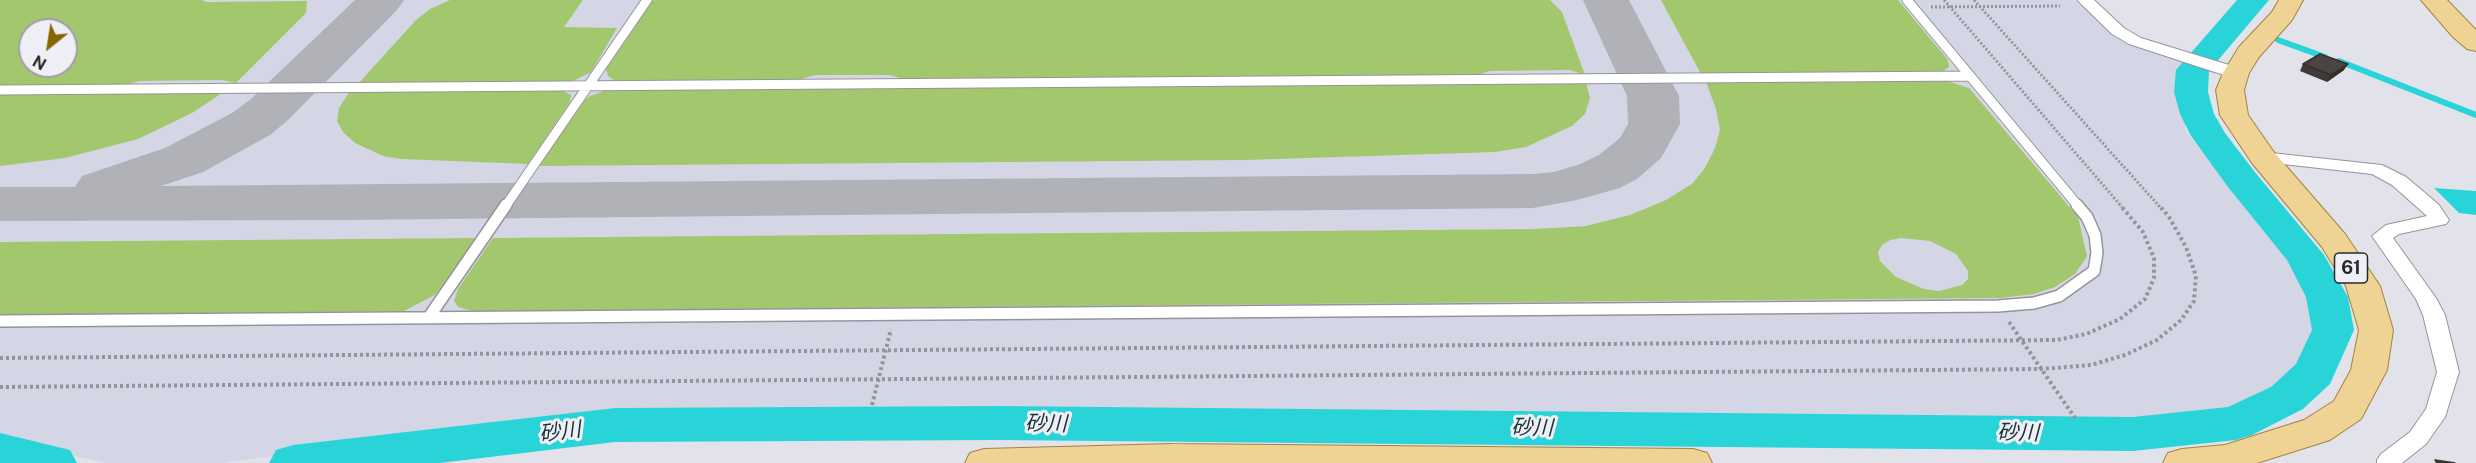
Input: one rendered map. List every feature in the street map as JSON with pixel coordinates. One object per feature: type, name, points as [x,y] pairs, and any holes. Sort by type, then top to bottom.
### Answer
[{"type":"main road","name":"61","points":[[2182,463],[2225,459],[2317,430],[2348,410],[2369,370],[2376,330],[2363,286],[2334,241],[2262,157],[2234,116],[2224,69],[2248,53],[2283,15],[2291,0]]},
{"type":"main road","points":[[2433,0],[2462,32],[2476,43]]},
{"type":"main road","points":[[984,463],[1184,458],[1693,463]]},
{"type":"street","points":[[2085,0],[2118,31],[2135,41],[2192,61],[2224,69]]},
{"type":"street","points":[[2262,157],[2376,169],[2399,181],[2432,209],[2439,220],[2393,229],[2382,236],[2426,298],[2437,326],[2448,372],[2437,411],[2418,438],[2389,460],[2389,463]]},
{"type":"lane","points":[[429,317],[647,0]]},
{"type":"lane","points":[[0,321],[1998,306],[2034,303],[2059,296],[2081,283],[2094,271],[2097,253],[2095,235],[2087,217],[1910,3]]},
{"type":"lane","points":[[0,90],[1969,76]]},
{"type":"path","points":[[0,387],[2041,369],[2091,364],[2125,356],[2157,340],[2181,320],[2193,301],[2196,276],[2187,247],[2169,217],[1974,0]]},
{"type":"path","points":[[1910,3],[2060,6]]},
{"type":"path","points":[[1998,306],[2075,417]]},
{"type":"path","points":[[872,405],[895,314]]},
{"type":"shaded area","points":[[0,0],[2074,0],[2114,34],[2129,43],[2186,63],[2181,92],[2186,132],[2297,266],[2313,295],[2318,337],[2308,358],[2265,398],[2218,417],[1657,424],[1262,418],[862,416],[627,410],[222,463],[107,463],[36,448],[0,437]]},
{"type":"green space","points":[[0,0],[307,1],[306,13],[236,83],[222,80],[139,81],[126,85],[0,86]]},
{"type":"green space","points":[[450,0],[583,0],[564,27],[617,28],[591,72],[571,82],[357,85],[416,20],[430,9]]},
{"type":"green space","points":[[653,0],[1550,0],[1562,12],[1585,75],[1570,70],[1490,71],[1474,76],[903,79],[890,75],[815,75],[795,81],[614,80],[608,76],[606,69]]},
{"type":"green space","points":[[1661,0],[1898,0],[1948,60],[1949,67],[1942,72],[1701,74]]},
{"type":"green space","points":[[1944,80],[1969,88],[2078,217],[2087,256],[2075,274],[2055,287],[2034,294],[2000,298],[472,311],[458,307],[454,301],[458,289],[493,238],[1535,229],[1586,226],[1630,215],[1666,200],[1692,184],[1705,168],[1715,148],[1720,130],[1716,109],[1706,82]],"holes":[[[1901,238],[1930,241],[1956,254],[1968,271],[1968,279],[1962,285],[1939,291],[1924,289],[1896,277],[1880,261],[1878,252],[1882,245],[1890,240]]]},
{"type":"green space","points":[[1586,82],[1590,98],[1585,114],[1572,126],[1526,147],[1495,152],[1245,160],[539,166],[578,106],[590,96],[607,90]]},
{"type":"green space","points":[[561,90],[571,95],[570,102],[528,164],[401,159],[383,156],[355,143],[343,132],[337,121],[339,108],[350,91]]},
{"type":"green space","points":[[222,93],[192,113],[138,139],[65,158],[0,166],[0,95]]},
{"type":"green space","points":[[478,238],[435,295],[404,311],[0,315],[0,242]]},
{"type":"water","points":[[2434,188],[2476,191],[2476,215],[2459,213]]},
{"type":"building","points":[[2320,54],[2348,64],[2331,75],[2303,64]]},
{"type":"building","points":[[2435,460],[2455,463],[2437,463]]},
{"type":"waterway","name":"砂川","points":[[293,463],[615,425],[999,423],[2133,434],[2236,423],[2287,398],[2314,373],[2333,330],[2327,297],[2304,255],[2241,179],[2209,136],[2197,114],[2191,92],[2193,70],[2254,0]]},
{"type":"waterway","points":[[2234,24],[2241,27]]},
{"type":"waterway","points":[[2278,40],[2325,57]]},
{"type":"waterway","points":[[2339,61],[2476,115]]},
{"type":"waterway","name":"砂川","points":[[1953,433],[1958,439]]},
{"type":"waterway","name":"砂川","points":[[0,450],[53,463]]},
{"type":"taxiway","points":[[102,188],[184,160],[251,124],[269,110],[381,0]]},
{"type":"taxiway","points":[[0,204],[342,203],[1533,191],[1557,188],[1600,176],[1618,167],[1642,147],[1654,124],[1653,96],[1606,0]]}]
